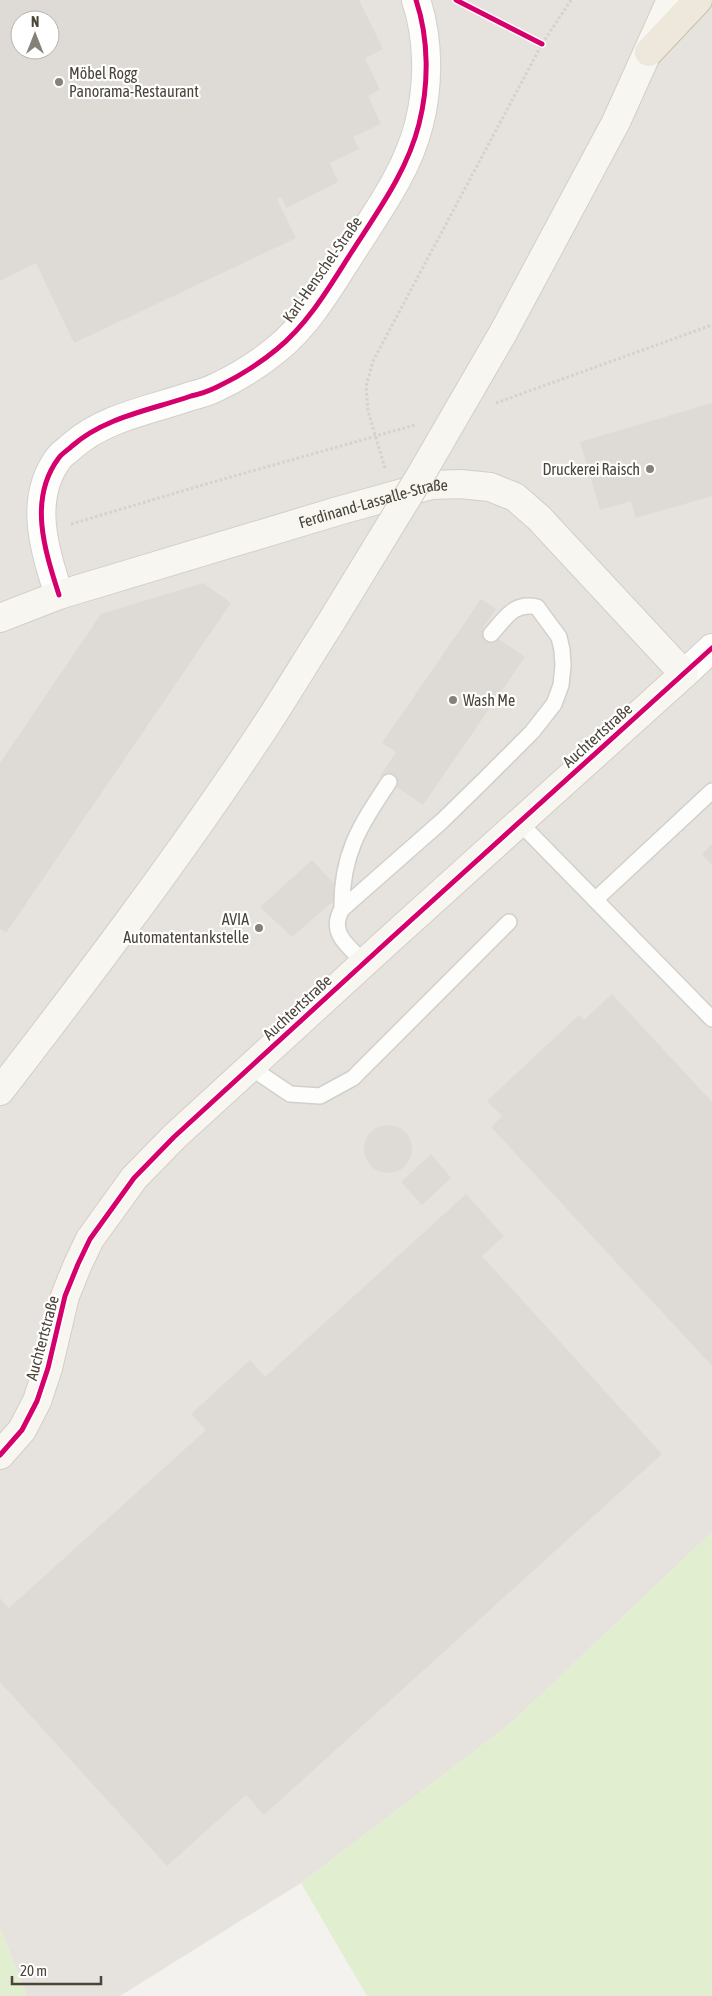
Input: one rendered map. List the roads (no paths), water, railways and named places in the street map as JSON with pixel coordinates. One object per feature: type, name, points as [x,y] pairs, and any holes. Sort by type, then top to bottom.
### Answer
[{"type":"highway","points":[[648,52],[698,0]]},
{"type":"street","name":"Karl-Henschel-Straße","points":[[59,595],[45,552],[42,533],[42,505],[47,480],[58,458],[79,440],[106,424],[216,388],[247,370],[278,348],[302,323],[392,189],[409,154],[419,125],[425,95],[426,60],[423,28],[416,0]]},
{"type":"street","points":[[0,1091],[97,964],[183,846],[256,741],[328,627],[419,478],[503,333],[616,122],[671,0]]},
{"type":"street","name":"Ferdinand-Lassalle-Straße","points":[[0,618],[59,595],[338,511],[431,485],[460,484],[490,487],[515,497],[540,518],[684,674]]},
{"type":"street","name":"Auchtertstraße","points":[[0,1455],[22,1430],[38,1401],[65,1296],[90,1239],[134,1178],[174,1137],[364,962],[712,648]]},
{"type":"lane","points":[[364,962],[340,936],[336,927],[337,918],[342,909],[442,821],[532,732],[554,704],[561,685],[563,666],[560,637],[537,607],[526,605],[515,608],[491,634]]},
{"type":"lane","points":[[342,909],[346,862],[359,830],[390,782]]},
{"type":"lane","points":[[596,900],[712,792]]},
{"type":"lane","points":[[519,822],[712,1018]]},
{"type":"lane","points":[[250,1067],[290,1094],[320,1096],[329,1092],[354,1078],[509,922]]},
{"type":"place","name":"Möbel Rogg Panorama-Restaurant","points":[[59,82]]},
{"type":"place","name":"Druckerei Raisch","points":[[650,469]]},
{"type":"place","name":"Wash Me","points":[[453,700]]},
{"type":"place","name":"AVIA Automatentankstelle","points":[[259,928]]}]
